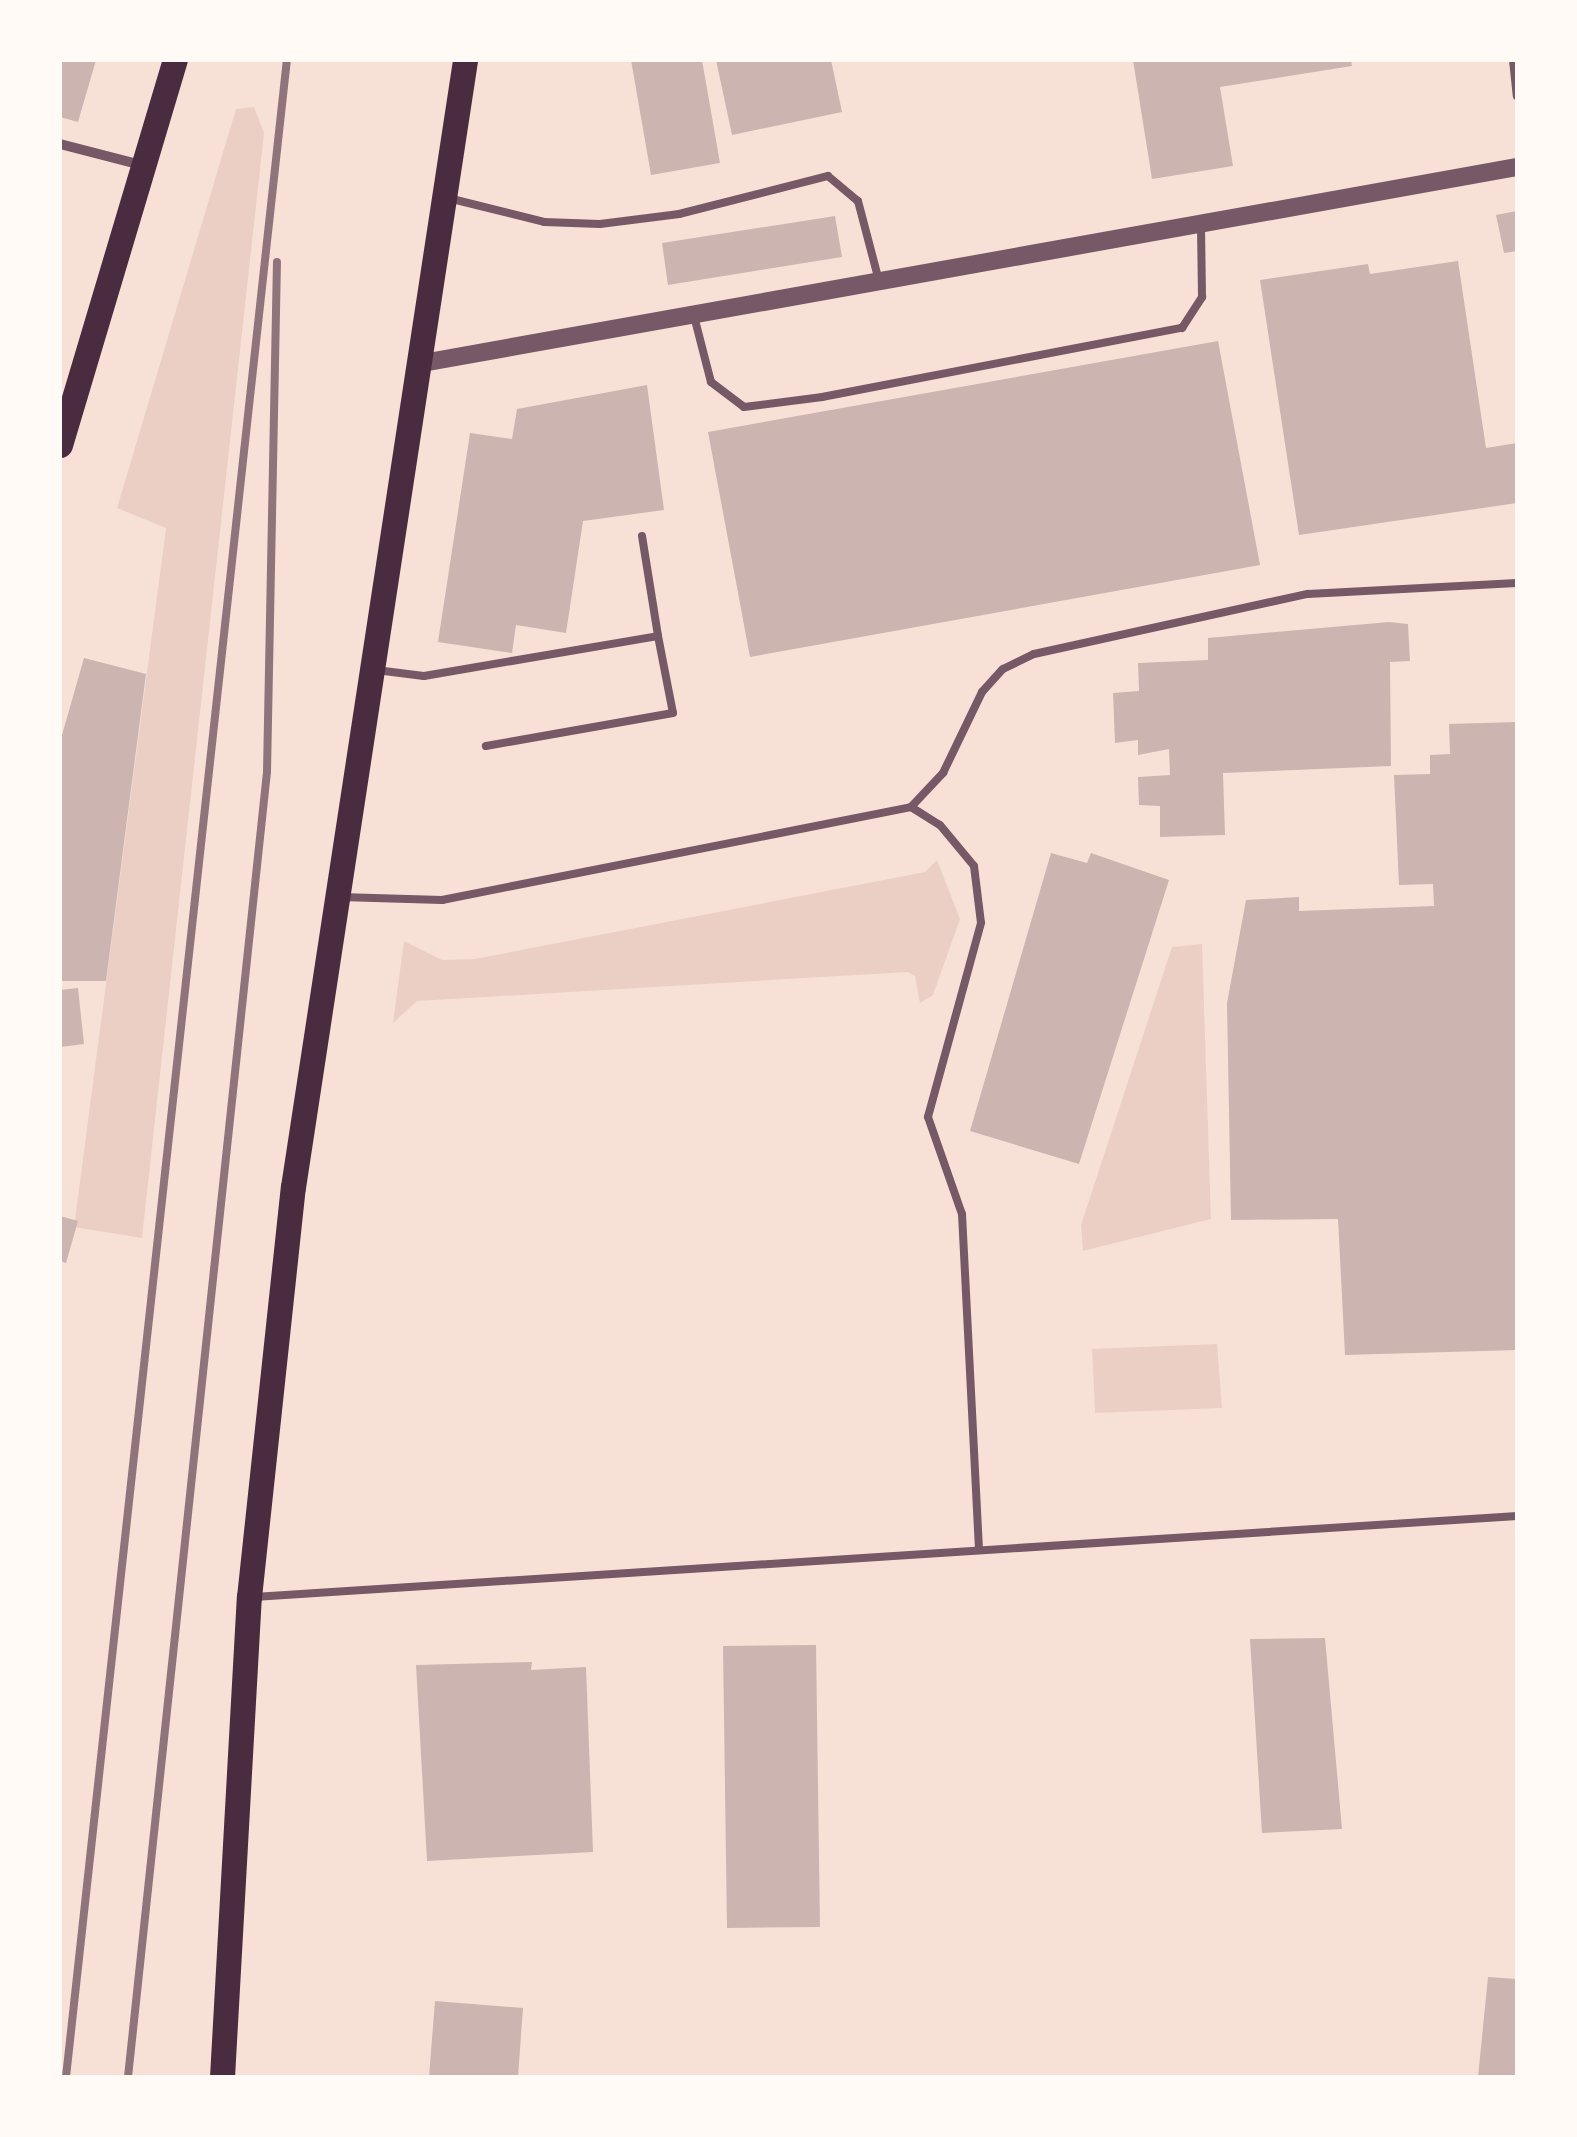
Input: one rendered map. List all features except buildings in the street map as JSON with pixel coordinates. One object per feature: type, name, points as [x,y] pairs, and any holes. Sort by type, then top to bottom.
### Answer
[{"type":"main road","points":[[61,433],[175,60]]},
{"type":"main road","points":[[222,2077],[249,1597],[293,1188],[464,60]]},
{"type":"street","points":[[60,144],[144,166]]},
{"type":"street","points":[[417,364],[1517,167]]},
{"type":"lane","points":[[1513,60],[1517,96]]},
{"type":"lane","points":[[443,196],[544,222],[600,224],[679,214],[828,176],[858,201],[878,281]]},
{"type":"lane","points":[[693,314],[711,382],[744,407],[822,397],[1182,328],[1202,298],[1201,224]]},
{"type":"lane","points":[[486,746],[673,712],[642,536]]},
{"type":"lane","points":[[337,897],[442,900],[911,807],[944,773],[982,692],[1003,669],[1034,654],[1308,594],[1517,583]]},
{"type":"lane","points":[[371,669],[424,676],[658,636]]},
{"type":"lane","points":[[911,807],[940,825],[974,866],[981,923],[928,1117],[962,1214],[979,1550]]},
{"type":"lane","points":[[249,1597],[1517,1516]]},
{"type":"shaded area","points":[[254,107],[264,133],[142,1238],[74,1227],[166,528],[117,508],[236,109]]},
{"type":"shaded area","points":[[937,860],[960,919],[933,995],[920,1003],[915,976],[908,972],[417,1001],[393,1023],[404,941],[442,960],[475,959],[925,872]]},
{"type":"shaded area","points":[[1202,944],[1211,1219],[1083,1251],[1081,1225],[1172,947]]},
{"type":"shaded area","points":[[1217,1344],[1222,1408],[1095,1413],[1092,1349]]},
{"type":"railway","points":[[66,2077],[287,60]]},
{"type":"railway","points":[[128,2077],[267,772],[277,262]]}]
